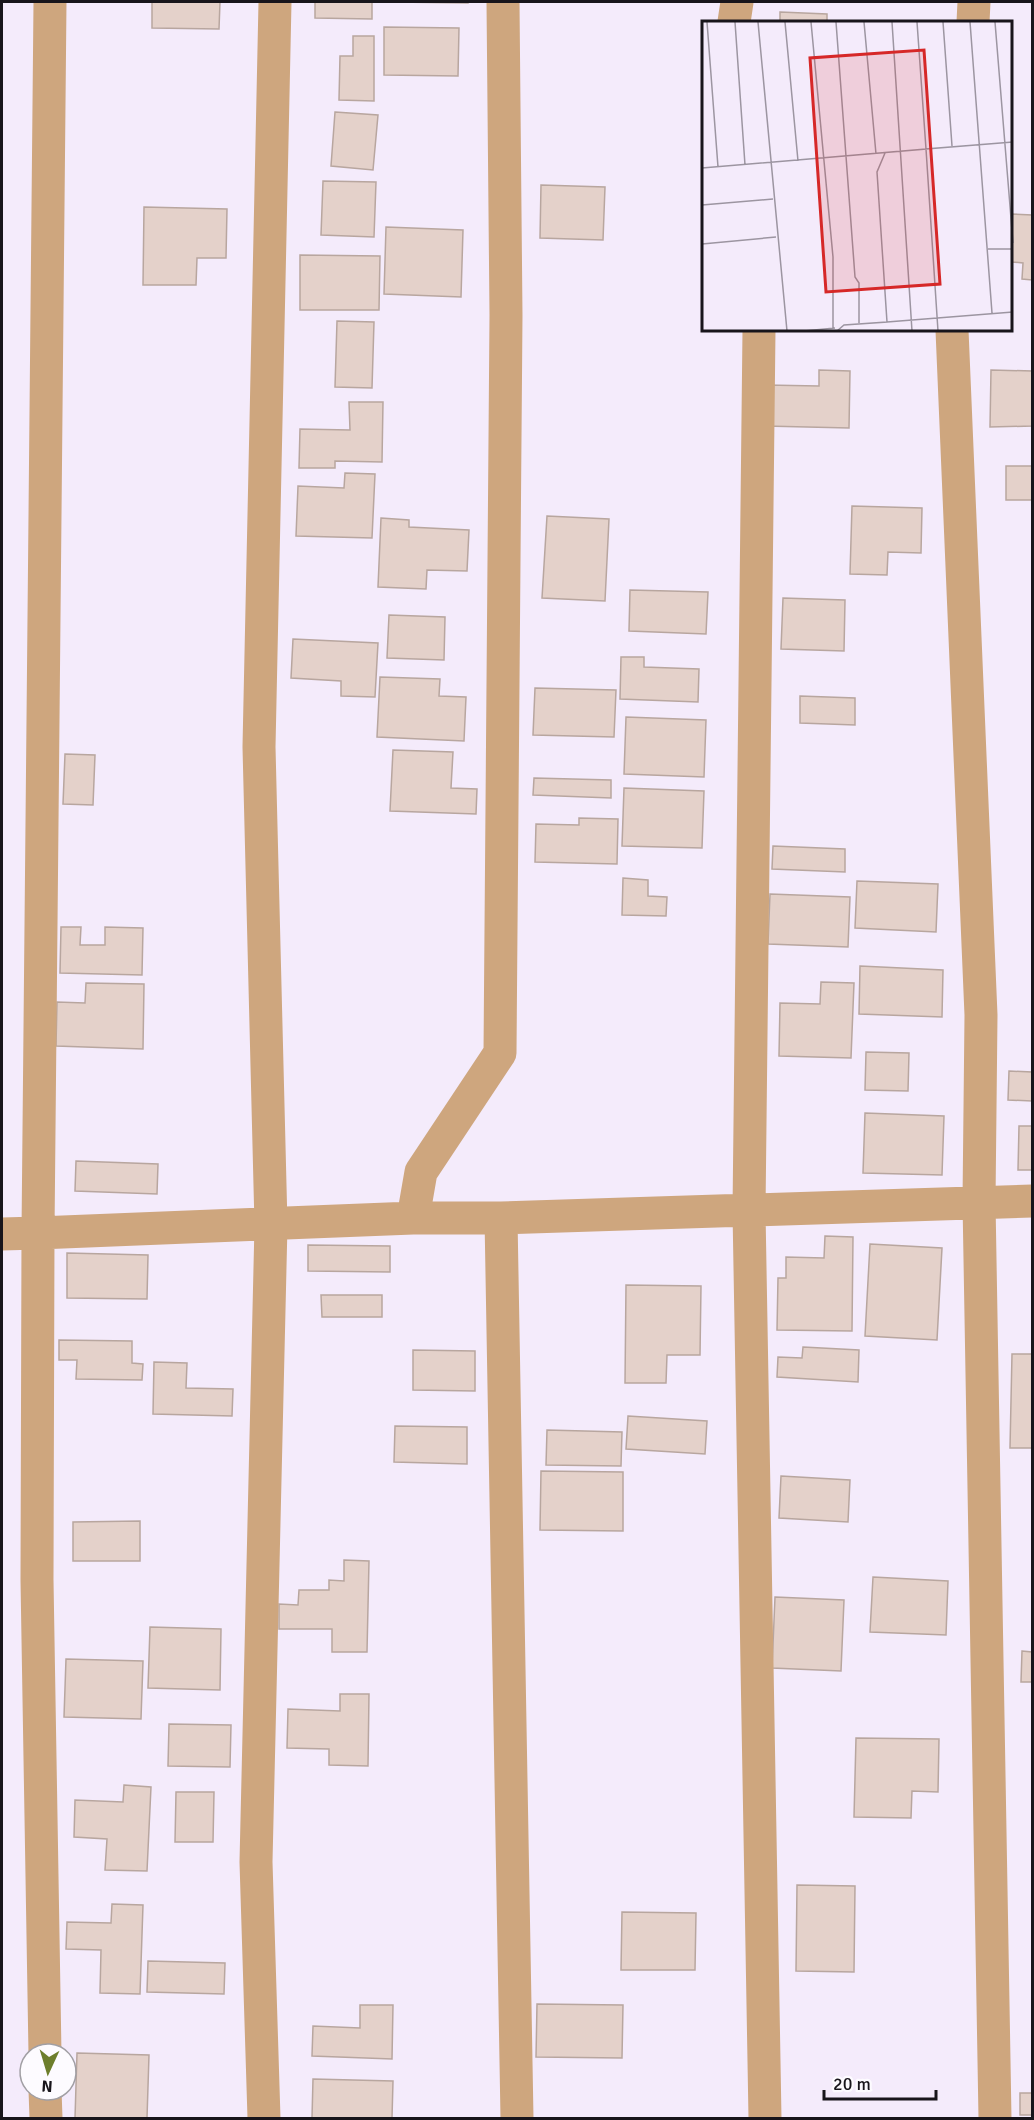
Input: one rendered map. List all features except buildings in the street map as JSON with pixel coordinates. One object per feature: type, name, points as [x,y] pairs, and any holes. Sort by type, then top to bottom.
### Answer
[{"type":"street","points":[[45,2042],[37,1580],[38,1233],[50,2]]},
{"type":"street","points":[[264,2118],[256,1862],[271,1225],[259,747],[274,2]]},
{"type":"street","points":[[413,1218],[421,1172],[500,1053],[506,315],[503,2]]},
{"type":"street","points":[[734,21],[737,2]]},
{"type":"street","points":[[973,21],[974,2]]},
{"type":"street","points":[[759,332],[749,1211],[765,2118]]},
{"type":"street","points":[[952,332],[981,1015],[979,1202],[995,2118]]},
{"type":"street","points":[[2,1234],[413,1218],[501,1218],[1032,1201]]},
{"type":"street","points":[[501,1218],[517,2118]]},
{"type":"street","points":[[45,2102],[46,2118]]}]
